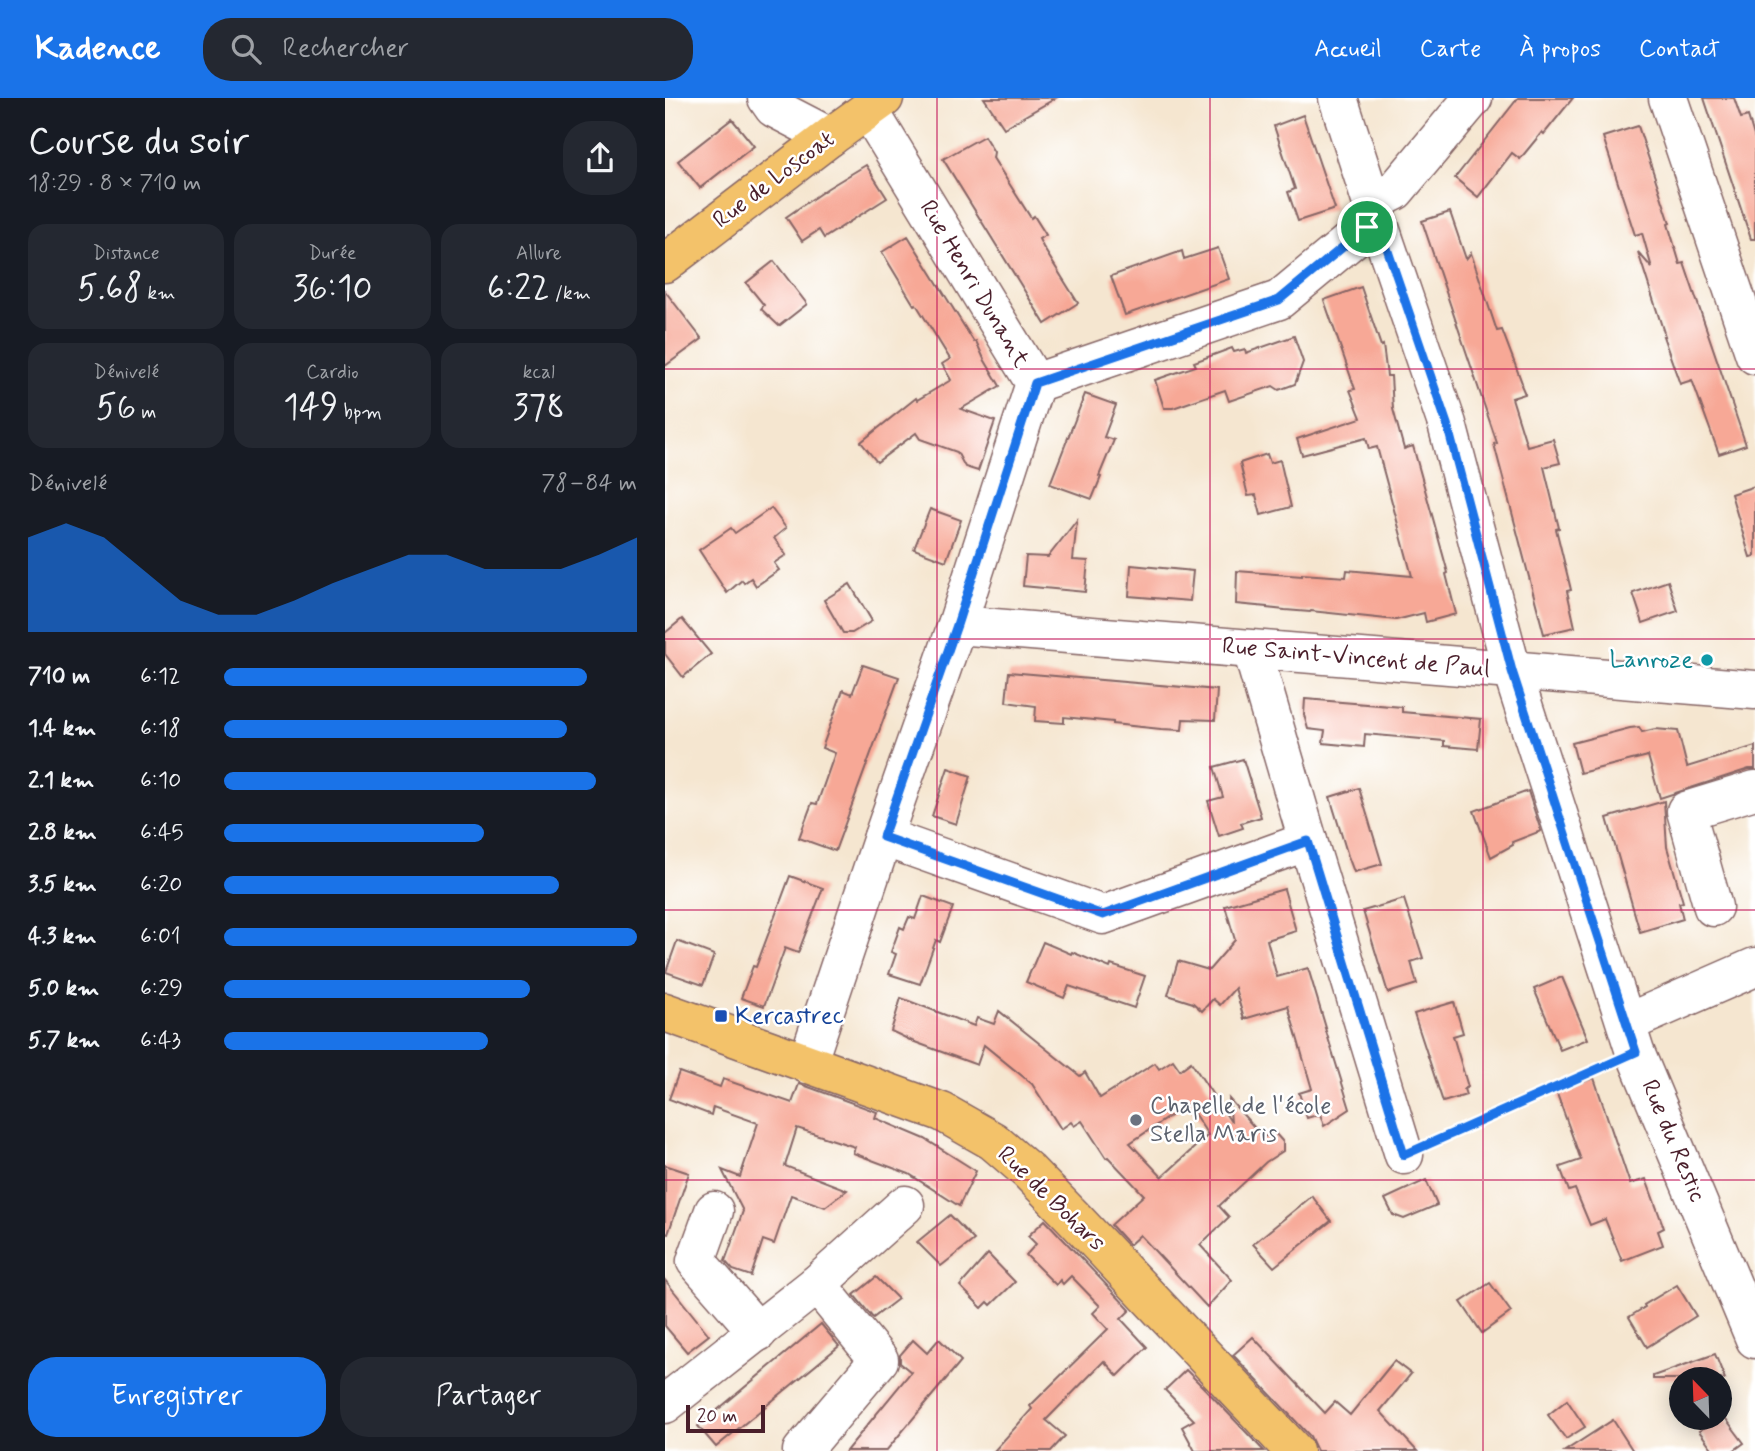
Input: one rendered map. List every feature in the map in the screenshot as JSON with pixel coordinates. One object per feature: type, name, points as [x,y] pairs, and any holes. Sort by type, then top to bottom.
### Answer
[{"type":"main road","name":"Rue de Loscoat","points":[[665,263],[876,104]]},
{"type":"main road","name":"Rue de Bohars","points":[[665,1012],[942,1112],[993,1141],[1028,1171],[1073,1217],[1294,1451]]},
{"type":"street","points":[[767,98],[774,108],[830,137]]},
{"type":"street","name":"Rue du Restic","points":[[1338,98],[1447,424],[1512,671],[1631,1038],[1755,1339]]},
{"type":"street","points":[[1035,383],[1279,300],[1367,227],[1383,197],[1395,191],[1473,98]]},
{"type":"street","points":[[1668,98],[1755,355]]},
{"type":"street","name":"Rue Henri Dunant","points":[[807,1064],[957,625],[1035,383],[876,104]]},
{"type":"street","name":"Rue Saint-Vincent de Paul","points":[[957,625],[1755,690]]},
{"type":"street","points":[[1252,650],[1404,1155]]},
{"type":"street","points":[[1713,906],[1686,811],[1755,790]]},
{"type":"street","points":[[883,837],[1103,915],[1308,841]]},
{"type":"street","points":[[1631,1038],[1755,967]]},
{"type":"street","points":[[665,1404],[817,1284],[905,1205]]},
{"type":"street","points":[[714,1211],[696,1261],[758,1332]]},
{"type":"street","points":[[802,1451],[879,1360],[817,1284]]},
{"type":"path","points":[[1404,1155],[1631,1038]]},
{"type":"building","points":[[984,98],[1056,98],[1004,128]]},
{"type":"building","points":[[1518,98],[1573,98],[1520,159],[1512,153],[1478,197],[1455,178]]},
{"type":"building","points":[[1704,98],[1734,98],[1741,118],[1748,116],[1755,139],[1755,239],[1751,239]]},
{"type":"building","points":[[1303,115],[1335,209],[1298,221],[1288,192],[1295,189],[1274,126]]},
{"type":"building","points":[[732,119],[754,146],[700,188],[678,161]]},
{"type":"building","points":[[1638,126],[1670,223],[1668,224],[1680,264],[1684,263],[1746,445],[1719,454],[1692,380],[1680,384],[1638,252],[1652,268],[1642,233],[1635,235],[1603,137]]},
{"type":"building","points":[[984,136],[994,152],[993,158],[1031,218],[1034,216],[1046,235],[1039,239],[1078,303],[1045,324],[943,159]]},
{"type":"building","points":[[866,165],[887,198],[824,238],[819,230],[802,241],[786,217]]},
{"type":"building","points":[[1450,212],[1466,259],[1471,253],[1497,331],[1502,330],[1522,383],[1525,394],[1512,398],[1527,446],[1553,439],[1560,463],[1544,467],[1559,528],[1556,529],[1571,590],[1567,591],[1575,627],[1544,634],[1494,444],[1497,443],[1422,221]]},
{"type":"building","points":[[908,236],[974,342],[976,341],[1000,386],[961,409],[995,421],[978,471],[965,467],[957,452],[920,439],[916,433],[877,462],[861,442],[916,398],[917,400],[951,380],[942,364],[950,359],[882,252]]},
{"type":"building","points":[[1218,248],[1229,279],[1125,315],[1111,276],[1182,251],[1184,259]]},
{"type":"building","points":[[774,261],[807,304],[779,326],[761,309],[764,305],[746,283]]},
{"type":"building","points":[[1361,287],[1381,346],[1383,345],[1387,376],[1391,376],[1393,409],[1404,449],[1413,446],[1448,573],[1446,574],[1456,614],[1426,622],[1424,613],[1396,620],[1236,604],[1237,571],[1346,577],[1347,570],[1412,576],[1377,447],[1369,449],[1366,438],[1302,455],[1297,439],[1361,418],[1350,390],[1355,389],[1324,300]]},
{"type":"building","points":[[665,291],[702,339],[665,366]]},
{"type":"building","points":[[1294,336],[1303,362],[1295,384],[1279,390],[1273,386],[1229,401],[1225,390],[1173,408],[1164,408],[1155,380],[1196,366],[1194,362],[1232,348],[1234,352],[1245,349],[1246,353]]},
{"type":"building","points":[[1085,394],[1116,405],[1104,437],[1114,440],[1092,499],[1050,484]]},
{"type":"building","points":[[1267,454],[1270,463],[1280,460],[1291,507],[1261,515],[1256,495],[1248,496],[1240,463]]},
{"type":"building","points":[[1755,486],[1755,556],[1750,557],[1731,494]]},
{"type":"building","points":[[771,508],[786,528],[774,538],[786,555],[774,563],[779,570],[756,586],[751,578],[744,583],[742,580],[727,593],[699,550],[731,528],[735,533]]},
{"type":"building","points":[[930,509],[961,520],[946,561],[914,549]]},
{"type":"building","points":[[1077,520],[1073,560],[1088,561],[1085,592],[1023,586],[1026,556],[1048,557]]},
{"type":"building","points":[[1131,565],[1193,571],[1190,601],[1129,596]]},
{"type":"building","points":[[1668,581],[1678,611],[1643,623],[1633,593]]},
{"type":"building","points":[[850,584],[872,621],[852,633],[843,633],[824,600]]},
{"type":"building","points":[[682,619],[711,654],[683,677],[665,654],[665,633]]},
{"type":"building","points":[[863,665],[899,677],[835,851],[799,838],[812,803],[817,804],[835,753],[822,748],[843,690],[852,694]]},
{"type":"building","points":[[1009,672],[1217,690],[1215,720],[1183,719],[1182,730],[1064,717],[1064,723],[1035,721],[1036,706],[1006,702]]},
{"type":"building","points":[[1305,699],[1402,707],[1402,712],[1481,719],[1478,749],[1444,746],[1444,741],[1365,734],[1364,747],[1323,743],[1325,731],[1308,729],[1304,715]]},
{"type":"building","points":[[1639,727],[1642,732],[1655,729],[1678,731],[1687,767],[1755,746],[1755,769],[1660,798],[1648,756],[1580,773],[1572,743]]},
{"type":"building","points":[[1243,759],[1261,817],[1241,823],[1243,828],[1219,836],[1208,801],[1223,797],[1214,767]]},
{"type":"building","points":[[948,768],[971,776],[956,824],[932,816]]},
{"type":"building","points":[[1359,788],[1382,864],[1354,872],[1330,797]]},
{"type":"building","points":[[1528,791],[1541,831],[1512,842],[1513,845],[1491,857],[1474,811]]},
{"type":"building","points":[[1664,801],[1667,847],[1683,902],[1679,903],[1683,919],[1640,932],[1607,818]]},
{"type":"building","points":[[790,876],[823,888],[798,953],[785,948],[764,1006],[741,998],[753,966],[756,967]]},
{"type":"building","points":[[1284,889],[1296,931],[1267,940],[1277,977],[1308,968],[1350,1109],[1324,1126],[1320,1114],[1307,1118],[1299,1093],[1312,1089],[1288,1006],[1244,1019],[1235,988],[1220,1005],[1213,999],[1202,1011],[1193,1003],[1168,995],[1178,961],[1209,970],[1235,940],[1225,906]]},
{"type":"building","points":[[923,896],[953,907],[940,942],[936,940],[920,984],[889,974],[896,954],[891,952],[900,927],[904,929],[909,917],[915,919]]},
{"type":"building","points":[[1404,899],[1423,958],[1411,962],[1417,984],[1388,993],[1363,911]]},
{"type":"building","points":[[677,941],[714,955],[703,985],[666,972]]},
{"type":"building","points":[[1043,942],[1110,968],[1111,965],[1145,976],[1134,1008],[1069,986],[1064,998],[1026,982]]},
{"type":"building","points":[[1562,977],[1588,1039],[1560,1050],[1534,989]]},
{"type":"building","points":[[901,998],[974,1026],[977,1018],[994,1024],[999,1011],[1080,1076],[1085,1072],[1100,1098],[1155,1063],[1159,1069],[1173,1060],[1180,1070],[1191,1062],[1231,1122],[1229,1099],[1263,1137],[1275,1133],[1283,1142],[1283,1151],[1266,1162],[1219,1206],[1229,1217],[1200,1245],[1232,1280],[1207,1307],[1140,1235],[1129,1245],[1111,1225],[1144,1195],[1108,1157],[1106,1158],[1082,1121],[1074,1126],[1071,1122],[1061,1129],[1032,1084],[984,1045],[977,1065],[891,1031]],"holes":[[[1188,1104],[1208,1135],[1162,1177],[1130,1143]]]},
{"type":"building","points":[[1454,1002],[1463,1033],[1453,1036],[1468,1087],[1464,1089],[1466,1095],[1443,1102],[1414,1014]]},
{"type":"building","points":[[679,1072],[720,1087],[723,1079],[792,1103],[799,1084],[803,1085],[877,1112],[875,1118],[925,1139],[976,1171],[959,1206],[909,1174],[853,1153],[855,1147],[797,1128],[785,1166],[847,1190],[825,1207],[791,1195],[774,1244],[763,1240],[751,1276],[733,1270],[725,1261],[743,1211],[722,1170],[740,1177],[758,1123],[713,1107],[711,1115],[669,1099]]},
{"type":"building","points":[[1594,1078],[1630,1184],[1646,1179],[1664,1228],[1658,1231],[1663,1245],[1622,1261],[1605,1219],[1590,1225],[1575,1189],[1569,1191],[1560,1167],[1581,1160],[1556,1091]]},
{"type":"building","points":[[665,1165],[689,1173],[668,1234],[665,1233]]},
{"type":"building","points":[[1426,1180],[1437,1205],[1404,1219],[1393,1215],[1385,1199]]},
{"type":"building","points":[[1312,1196],[1331,1221],[1274,1267],[1253,1244]]},
{"type":"building","points":[[950,1215],[974,1240],[941,1266],[917,1242]]},
{"type":"building","points":[[1045,1220],[1130,1310],[1121,1319],[1147,1347],[1118,1376],[1104,1361],[1046,1420],[1065,1436],[1051,1451],[994,1451],[1032,1409],[1030,1406],[1108,1329],[1093,1313],[1100,1306],[1071,1276],[1063,1284],[1060,1280],[1056,1285],[1026,1255],[1036,1244],[1028,1236]]},
{"type":"building","points":[[988,1254],[1015,1282],[991,1305],[988,1302],[982,1308],[960,1286]]},
{"type":"building","points":[[876,1277],[898,1299],[873,1318],[854,1295]]},
{"type":"building","points":[[665,1280],[709,1335],[687,1352],[665,1326]]},
{"type":"building","points":[[1490,1283],[1511,1312],[1482,1333],[1461,1302]]},
{"type":"building","points":[[1677,1285],[1696,1316],[1647,1347],[1629,1317]]},
{"type":"building","points":[[821,1324],[839,1346],[716,1447],[698,1426]]},
{"type":"building","points":[[1253,1337],[1325,1413],[1335,1402],[1350,1415],[1394,1361],[1411,1374],[1380,1411],[1417,1451],[1317,1451],[1310,1436],[1233,1355]]},
{"type":"building","points":[[939,1339],[961,1361],[886,1451],[846,1451],[911,1372],[900,1363],[900,1355],[913,1340],[927,1353]]},
{"type":"building","points":[[1715,1354],[1720,1367],[1678,1367]]},
{"type":"building","points":[[1186,1370],[1264,1451],[1195,1451],[1182,1427],[1194,1420],[1165,1390]]},
{"type":"building","points":[[1669,1370],[1669,1379],[1653,1379],[1653,1376]]},
{"type":"building","points":[[1567,1400],[1585,1427],[1566,1439],[1548,1415]]},
{"type":"building","points":[[1613,1420],[1633,1451],[1565,1451]]},
{"type":"building","points":[[1733,1428],[1744,1443],[1733,1451],[1714,1451],[1699,1431]]},
{"type":"place","name":"Lanroze","points":[[1707,660]]},
{"type":"place","name":"Kercastrec","points":[[721,1016]]},
{"type":"place","name":"Chapelle de l'école Stella Maris","points":[[1136,1120]]},
{"type":"route","points":[[1375,213],[1447,424],[1512,671],[1636,1052],[1404,1155],[1308,841],[1103,915],[883,837],[957,625],[1035,383],[1279,300],[1367,227],[1375,213]]}]
